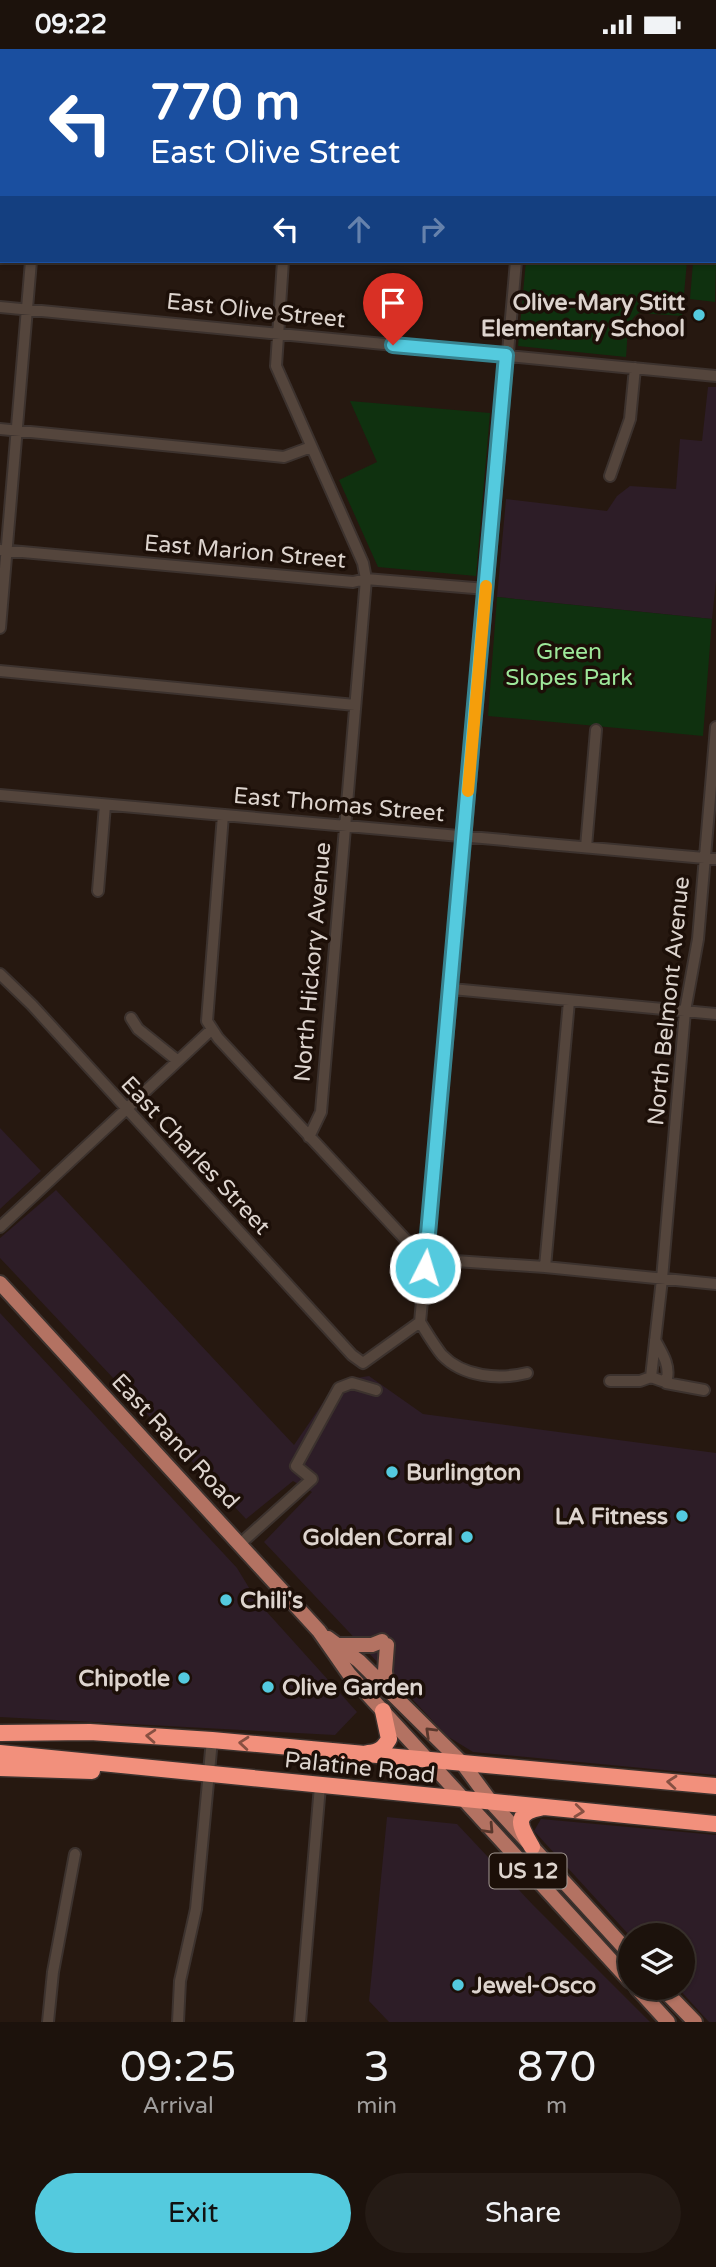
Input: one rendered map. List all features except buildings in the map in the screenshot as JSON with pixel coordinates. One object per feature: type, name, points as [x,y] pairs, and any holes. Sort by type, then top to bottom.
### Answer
[{"type":"highway","points":[[362,1754],[377,1752],[384,1748],[389,1739],[383,1711]]},
{"type":"highway","points":[[0,1725],[90,1731]]},
{"type":"highway","name":"Palatine Road","points":[[0,1733],[90,1731],[212,1740],[716,1786]]},
{"type":"highway","name":"Palatine Road","points":[[0,1753],[716,1824]]},
{"type":"highway","points":[[0,1768],[99,1771],[129,1767]]},
{"type":"highway","points":[[532,1847],[521,1828],[522,1816],[528,1811],[545,1807]]},
{"type":"main road","name":"East Rand Road","points":[[0,1283],[319,1631],[349,1674],[462,1800],[618,1967]]},
{"type":"main road","name":"East Rand Road","points":[[319,1631],[359,1661],[463,1764],[491,1802],[618,1941]]},
{"type":"main road","points":[[337,1644],[385,1643],[387,1691]]},
{"type":"main road","points":[[648,2000],[668,2022]]},
{"type":"main road","points":[[674,2000],[695,2022]]},
{"type":"street","points":[[0,628],[4,551],[31,263]]},
{"type":"street","name":"North Hickory Avenue","points":[[284,263],[276,366],[363,563],[366,579],[321,1112],[309,1137]]},
{"type":"street","points":[[516,263],[420,1322],[441,1354],[454,1365],[469,1372],[505,1377],[527,1373]]},
{"type":"street","name":"East Olive Street","points":[[0,307],[716,376]]},
{"type":"street","points":[[610,477],[630,419],[635,368]]},
{"type":"street","points":[[0,429],[284,457],[311,447]]},
{"type":"street","name":"East Marion Street","points":[[4,551],[353,582],[366,579],[486,589]]},
{"type":"street","points":[[0,671],[355,705]]},
{"type":"street","name":"North Belmont Avenue","points":[[651,1377],[685,1011],[710,858],[716,727]]},
{"type":"street","points":[[586,847],[596,730]]},
{"type":"street","name":"East Thomas Street","points":[[0,795],[710,858]]},
{"type":"street","points":[[97,891],[105,804]]},
{"type":"street","points":[[223,815],[206,1021],[211,1030],[417,1252],[426,1259],[545,1267],[716,1284]]},
{"type":"street","name":"East Charles Street","points":[[0,974],[32,1005],[352,1355],[362,1363],[420,1322]]},
{"type":"street","points":[[452,989],[716,1014]]},
{"type":"street","points":[[545,1267],[569,1001]]},
{"type":"street","points":[[131,1017],[138,1029],[178,1061]]},
{"type":"street","points":[[0,1227],[211,1030]]},
{"type":"street","points":[[610,1381],[640,1381],[651,1377],[657,1381],[667,1378],[666,1362],[655,1340]]},
{"type":"street","points":[[664,1380],[666,1383],[704,1390]]},
{"type":"street","points":[[240,1544],[312,1479],[296,1466],[339,1388],[352,1383],[376,1390]]},
{"type":"street","points":[[178,2022],[180,1980],[196,1909],[211,1774],[212,1740]]},
{"type":"street","points":[[300,2022],[320,1786]]},
{"type":"street","points":[[48,2022],[53,1972],[75,1854]]},
{"type":"shaded area","points":[[708,387],[716,387],[716,581],[712,619],[497,597],[506,499],[607,511],[617,496],[630,486],[676,489],[680,439],[702,441]]},
{"type":"shaded area","points":[[0,1128],[41,1171],[0,1209]]},
{"type":"shaded area","points":[[56,1190],[294,1445],[338,1381],[369,1376],[423,1414],[716,1453],[716,1775],[473,1752],[447,1736],[264,1542],[312,1492],[293,1481],[246,1519],[0,1258],[0,1238]]},
{"type":"shaded area","points":[[0,1313],[237,1568],[257,1601],[357,1712],[335,1735],[0,1717]]},
{"type":"shaded area","points":[[387,1817],[457,1824],[618,1990],[618,2000],[628,2000],[650,2022],[389,2022],[369,2001]]},
{"type":"shaded area","points":[[541,1819],[716,1835],[716,2022],[709,2022],[689,2000],[695,2000],[695,1923],[618,1923],[534,1831]]},
{"type":"green space","points":[[526,263],[687,263],[682,316],[639,313],[629,326],[626,357],[518,346]]},
{"type":"green space","points":[[693,263],[716,265],[715,302],[690,299]]},
{"type":"green space","points":[[350,401],[490,413],[476,576],[378,567],[339,480],[377,462]]},
{"type":"green space","name":"Green Slopes Park","points":[[497,597],[712,619],[703,736],[488,716]]},
{"type":"slow traffic","points":[[468,791],[486,586]]},
{"type":"place","name":"Olive-Mary Stitt Elementary School","points":[[699,315]]},
{"type":"place","name":"Burlington","points":[[392,1472]]},
{"type":"place","name":"LA Fitness","points":[[682,1516]]},
{"type":"place","name":"Golden Corral","points":[[467,1537]]},
{"type":"place","name":"Chili's","points":[[226,1600]]},
{"type":"place","name":"Chipotle","points":[[184,1678]]},
{"type":"place","name":"Olive Garden","points":[[268,1687]]},
{"type":"place","name":"Jewel-Osco","points":[[458,1985]]},
{"type":"route","points":[[393,345],[506,355],[452,989],[425,1268]]}]
